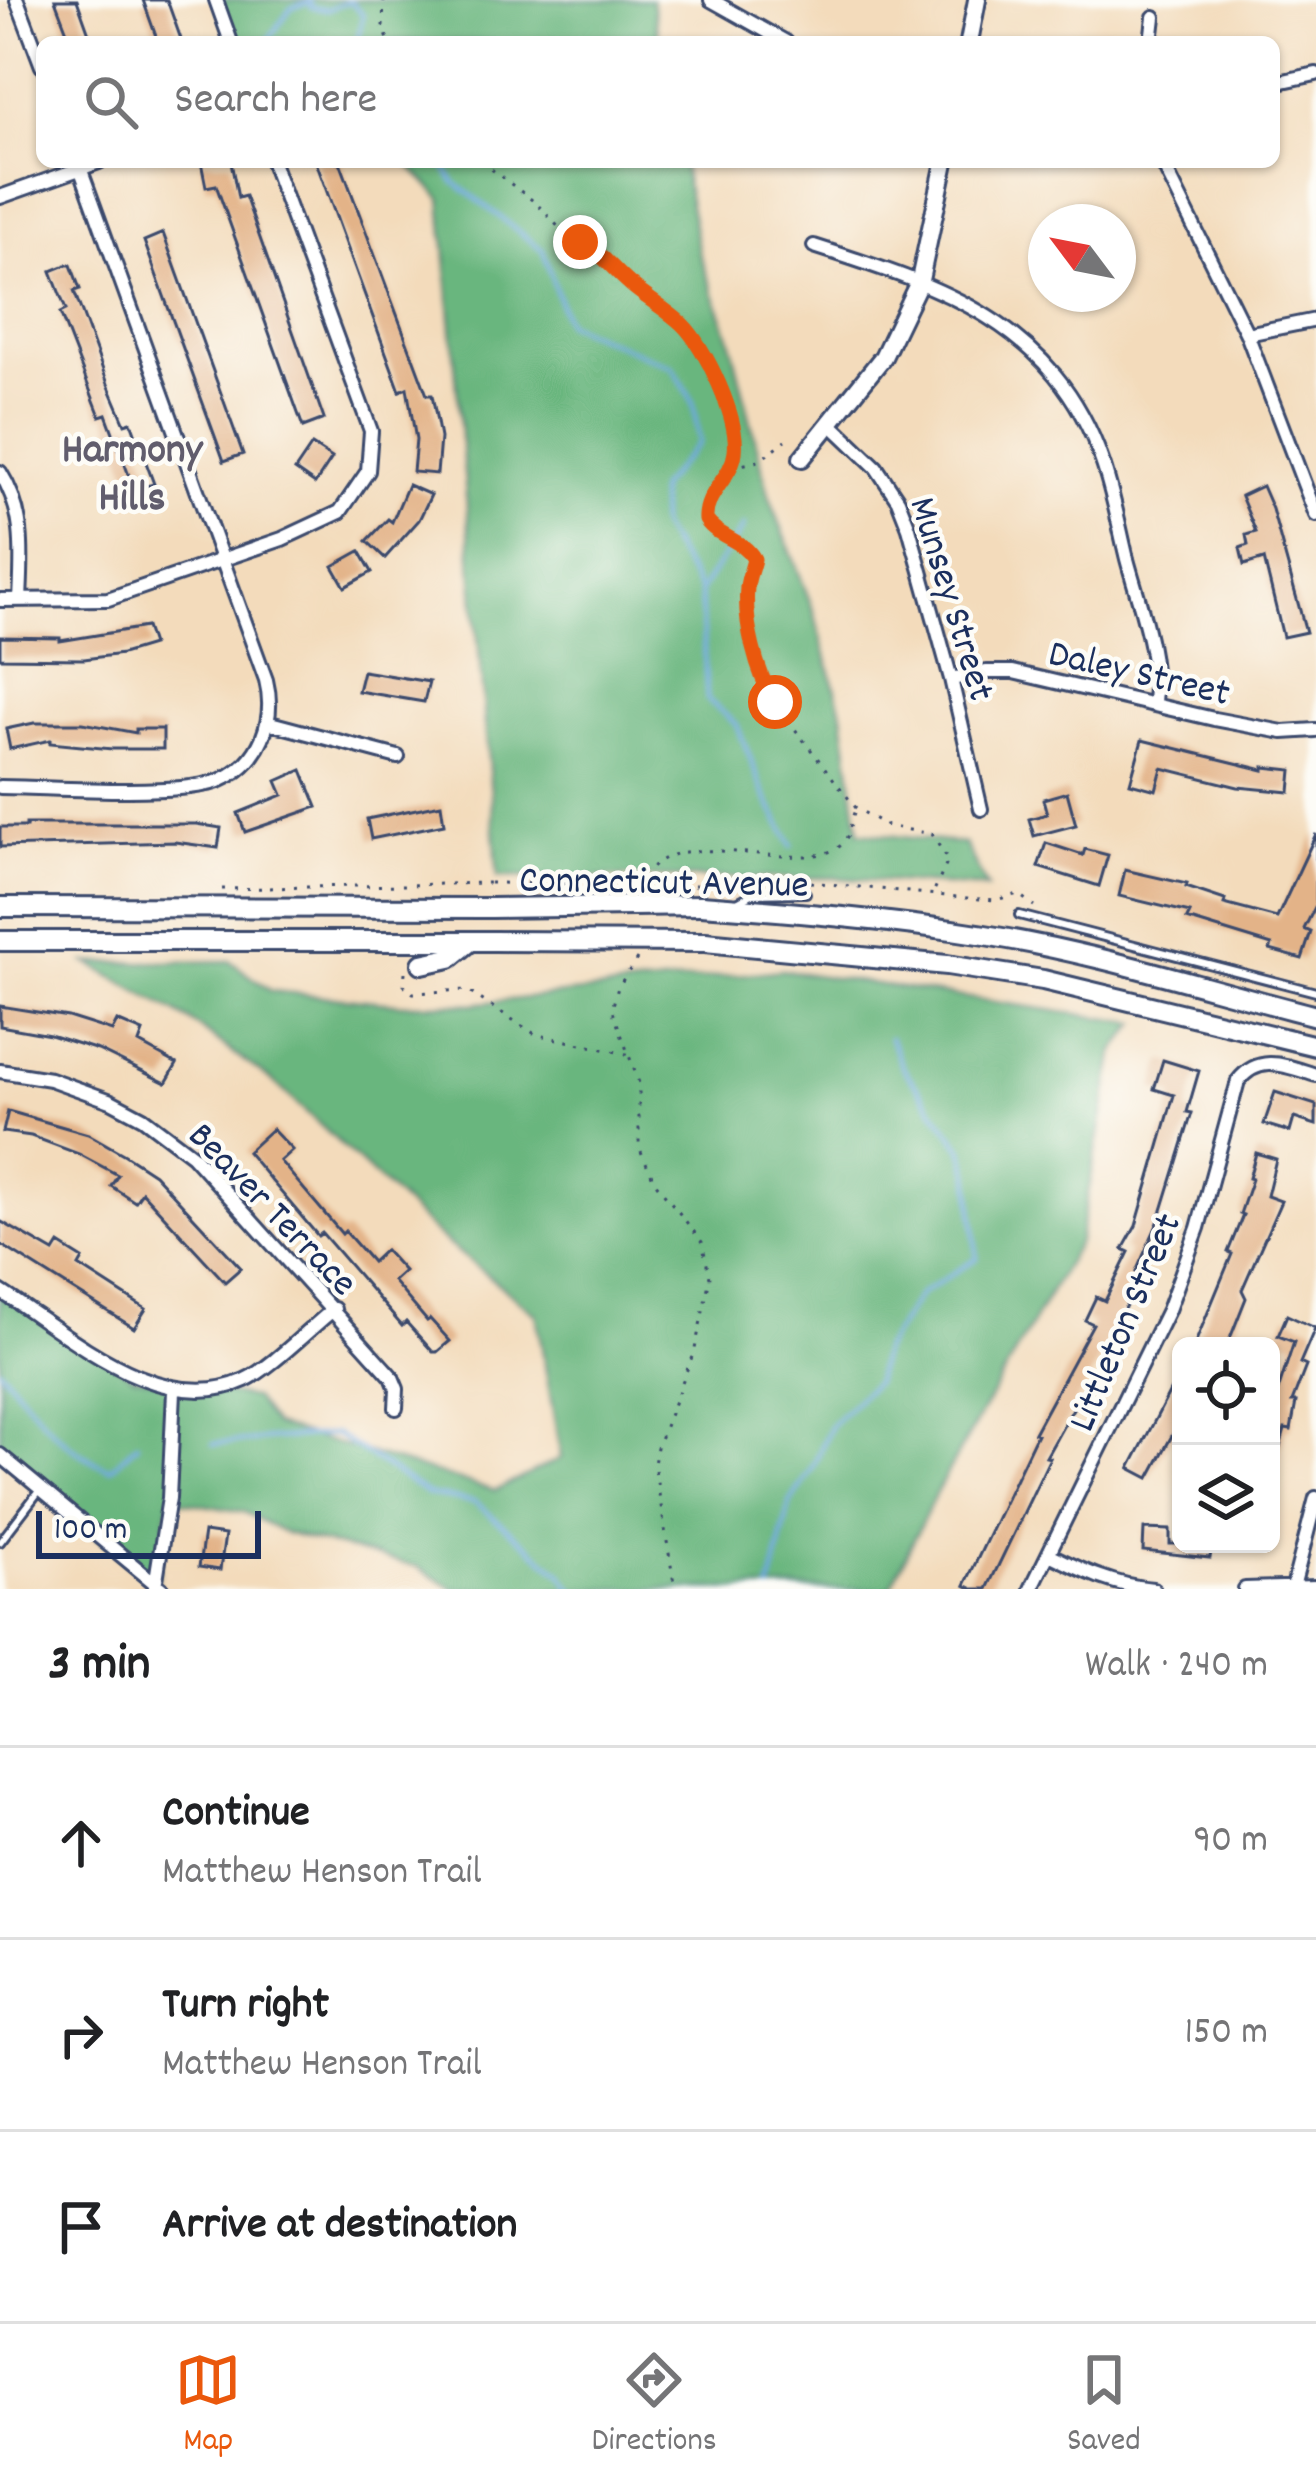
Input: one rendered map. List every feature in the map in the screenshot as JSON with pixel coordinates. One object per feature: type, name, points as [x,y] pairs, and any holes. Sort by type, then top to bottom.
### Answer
[{"type":"main road","name":"Connecticut Avenue","points":[[0,907],[491,908],[701,895],[727,907],[985,935],[1316,1016]]},
{"type":"main road","points":[[331,940],[332,909]]},
{"type":"main road","name":"Connecticut Avenue","points":[[0,941],[471,940],[705,943],[824,951],[1024,977],[1316,1046]]},
{"type":"main road","points":[[422,964],[450,958],[471,940]]},
{"type":"street","points":[[17,0],[36,50]]},
{"type":"street","points":[[216,0],[229,36]]},
{"type":"street","points":[[711,0],[775,36]]},
{"type":"street","points":[[970,36],[976,0]]},
{"type":"street","points":[[1152,36],[1154,17]]},
{"type":"street","points":[[1280,82],[1316,74]]},
{"type":"street","points":[[0,197],[72,168]]},
{"type":"street","points":[[0,787],[183,788],[220,781],[259,747],[269,723],[266,680],[80,168]]},
{"type":"street","points":[[0,600],[108,599],[282,538],[340,512],[368,471],[371,431],[274,168]]},
{"type":"street","points":[[802,458],[884,357],[920,280],[944,168]]},
{"type":"street","points":[[1165,168],[1247,334],[1316,515]]},
{"type":"street","points":[[814,246],[920,280],[967,302],[1019,338],[1059,379],[1102,461],[1155,675],[1154,702]]},
{"type":"street","points":[[1247,334],[1316,320]]},
{"type":"street","name":"Munsey Street","points":[[832,425],[876,467],[898,500],[951,680],[981,809]]},
{"type":"street","points":[[0,472],[14,494],[22,533],[20,600]]},
{"type":"street","name":"Daley Street","points":[[951,680],[987,671],[1013,672],[1283,732],[1316,730]]},
{"type":"street","points":[[269,723],[398,757]]},
{"type":"street","name":"Littleton Street","points":[[1031,1589],[1168,1310],[1198,1228],[1238,1082],[1263,1062],[1316,1075]]},
{"type":"street","name":"Beaver Terrace","points":[[0,1070],[50,1079],[111,1101],[143,1118],[192,1155],[392,1377],[396,1408]]},
{"type":"street","points":[[0,1291],[133,1376],[174,1391],[207,1390],[247,1380],[334,1309]]},
{"type":"street","points":[[157,1588],[169,1498],[174,1391]]},
{"type":"street","points":[[0,1455],[157,1588]]},
{"type":"street","points":[[1293,1587],[1316,1498]]},
{"type":"street","points":[[1049,1554],[1089,1574],[1153,1589]]},
{"type":"street","points":[[1245,1589],[1316,1587]]},
{"type":"lane","points":[[727,907],[752,894],[806,893]]},
{"type":"lane","points":[[1019,915],[1316,992]]},
{"type":"lane","points":[[0,1542],[41,1489]]},
{"type":"path","points":[[383,0],[387,36]]},
{"type":"path","points":[[490,168],[536,203],[566,235],[602,256],[686,328],[711,371],[732,424],[735,456],[705,509],[706,520],[714,530],[742,544],[754,559],[748,610],[766,689],[856,808],[887,826],[926,831],[937,838],[947,857],[933,893]]},
{"type":"path","points":[[730,467],[759,460],[786,440]]},
{"type":"path","points":[[644,894],[645,880],[656,864],[679,851],[771,858],[832,851],[846,838],[856,808]]},
{"type":"path","points":[[805,883],[822,880],[996,900],[1018,895],[1047,910],[1045,922]]},
{"type":"path","points":[[223,889],[490,883],[701,895]]},
{"type":"path","points":[[639,951],[632,971],[612,999],[614,1019],[639,1083],[639,1147],[643,1161],[702,1242],[710,1278],[695,1349],[654,1464],[675,1589]]},
{"type":"path","points":[[422,964],[411,967],[403,978],[413,993],[466,990],[545,1038],[631,1055]]},
{"type":"green space","points":[[216,0],[652,0],[658,36],[229,36]]},
{"type":"green space","points":[[412,168],[683,168],[699,253],[730,338],[769,495],[814,612],[843,715],[859,832],[965,844],[987,888],[837,878],[498,877],[441,198]]},
{"type":"green space","points":[[230,961],[271,991],[405,1004],[472,1004],[782,970],[1137,1023],[1115,1051],[1079,1241],[936,1493],[890,1589],[455,1589],[417,1567],[285,1533],[244,1512],[170,1499],[156,1585],[0,1455],[0,1291],[133,1376],[254,1398],[274,1425],[495,1491],[561,1458],[536,1314],[442,1239],[275,1083],[189,1020],[88,963]]},
{"type":"building","points":[[55,0],[77,0],[90,36],[69,36]]},
{"type":"building","points":[[143,0],[167,0],[180,36],[156,36]]},
{"type":"building","points":[[202,168],[232,168],[238,198],[245,196],[324,419],[303,427],[216,185],[206,187]]},
{"type":"building","points":[[318,168],[342,168],[427,395],[432,395],[440,438],[437,474],[413,472],[416,440],[407,388],[400,391]]},
{"type":"building","points":[[163,233],[243,454],[224,461],[144,241]]},
{"type":"building","points":[[71,265],[80,289],[74,291],[108,384],[125,424],[131,422],[154,484],[134,489],[106,414],[100,416],[60,313],[66,310],[51,271]]},
{"type":"building","points":[[312,445],[332,458],[315,484],[295,470]]},
{"type":"building","points":[[408,485],[431,495],[419,520],[385,558],[367,541],[388,519],[392,522]]},
{"type":"building","points":[[1262,486],[1306,632],[1283,637],[1264,559],[1244,565],[1240,548],[1248,545],[1246,535],[1256,532],[1241,496]]},
{"type":"building","points":[[360,551],[372,572],[345,587],[333,566]]},
{"type":"building","points":[[146,627],[152,645],[122,654],[84,659],[0,658],[0,637],[60,641]]},
{"type":"building","points":[[363,671],[429,682],[424,702],[358,691]]},
{"type":"building","points":[[34,723],[83,723],[136,733],[136,729],[163,729],[163,749],[112,749],[50,740],[10,749],[6,729]]},
{"type":"building","points":[[1142,740],[1264,770],[1292,770],[1290,792],[1238,787],[1162,768],[1156,790],[1130,783]]},
{"type":"building","points":[[302,770],[317,807],[245,832],[238,813],[283,795],[277,781]]},
{"type":"building","points":[[1067,792],[1076,825],[1034,836],[1029,819],[1047,814],[1043,799]]},
{"type":"building","points":[[441,804],[444,824],[371,839],[367,819]]},
{"type":"building","points":[[0,827],[221,828],[218,848],[175,842],[0,847]]},
{"type":"building","points":[[1316,834],[1316,905],[1304,929],[1311,932],[1302,959],[1187,919],[1190,913],[1119,896],[1125,870],[1187,884],[1225,900],[1224,904],[1277,918]]},
{"type":"building","points":[[1046,843],[1083,855],[1085,849],[1108,855],[1099,886],[1038,867]]},
{"type":"building","points":[[0,1006],[68,1017],[112,1031],[117,1021],[143,1032],[139,1043],[177,1064],[166,1083],[98,1050],[0,1026]]},
{"type":"building","points":[[1163,1060],[1199,1071],[1187,1112],[1192,1113],[1159,1220],[1136,1272],[1141,1274],[1046,1457],[1050,1458],[987,1589],[973,1589],[965,1585],[1034,1433],[1093,1324],[1085,1320],[1096,1297],[1105,1301],[1129,1252],[1123,1249],[1136,1226],[1174,1095],[1154,1089]]},
{"type":"building","points":[[1275,1092],[1316,1105],[1316,1125],[1294,1118],[1290,1132],[1264,1124]]},
{"type":"building","points":[[8,1111],[88,1134],[154,1174],[241,1268],[225,1282],[142,1192],[135,1202],[111,1186],[118,1175],[31,1136],[3,1132]]},
{"type":"building","points":[[272,1129],[292,1150],[280,1161],[342,1234],[345,1231],[372,1262],[385,1250],[404,1271],[393,1281],[450,1341],[437,1352],[406,1322],[402,1326],[247,1152]]},
{"type":"building","points":[[1256,1153],[1276,1159],[1267,1196],[1281,1201],[1242,1290],[1246,1298],[1231,1337],[1198,1337],[1232,1254],[1228,1252],[1243,1215]]},
{"type":"building","points":[[0,1221],[54,1252],[59,1244],[83,1259],[79,1266],[146,1309],[134,1328],[0,1244]]},
{"type":"building","points":[[1287,1315],[1315,1328],[1300,1363],[1306,1366],[1292,1402],[1296,1402],[1291,1430],[1285,1429],[1280,1448],[1280,1385],[1294,1342],[1278,1336]]},
{"type":"building","points":[[1172,1387],[1172,1436],[1149,1478],[1130,1468]]},
{"type":"building","points":[[1144,1529],[1170,1530],[1172,1553],[1211,1553],[1210,1558],[1143,1551]]},
{"type":"building","points":[[204,1532],[225,1535],[220,1570],[199,1567]]},
{"type":"waterway","points":[[309,0],[311,7],[327,10],[350,1],[363,14],[358,36]]},
{"type":"waterway","points":[[271,36],[291,8],[310,2]]},
{"type":"waterway","points":[[446,168],[454,182],[543,250],[566,323],[673,367],[693,402],[699,442],[659,488],[660,526],[700,591],[707,699],[737,725],[792,846]]},
{"type":"waterway","points":[[700,591],[744,526]]},
{"type":"waterway","points":[[770,1589],[790,1503],[812,1469],[831,1425],[875,1382],[882,1351],[919,1295],[977,1258],[970,1174],[962,1148],[903,1068],[890,1038]]},
{"type":"waterway","points":[[0,1369],[49,1426],[92,1461],[110,1469],[137,1444]]},
{"type":"waterway","points":[[213,1444],[335,1434],[429,1495],[475,1502],[561,1573],[573,1589]]},
{"type":"district","name":"Harmony Hills","points":[[132,470]]},
{"type":"route","points":[[580,242],[592,247],[686,328],[711,371],[732,424],[735,456],[705,509],[706,520],[752,553],[748,610],[766,689],[775,702]]}]
